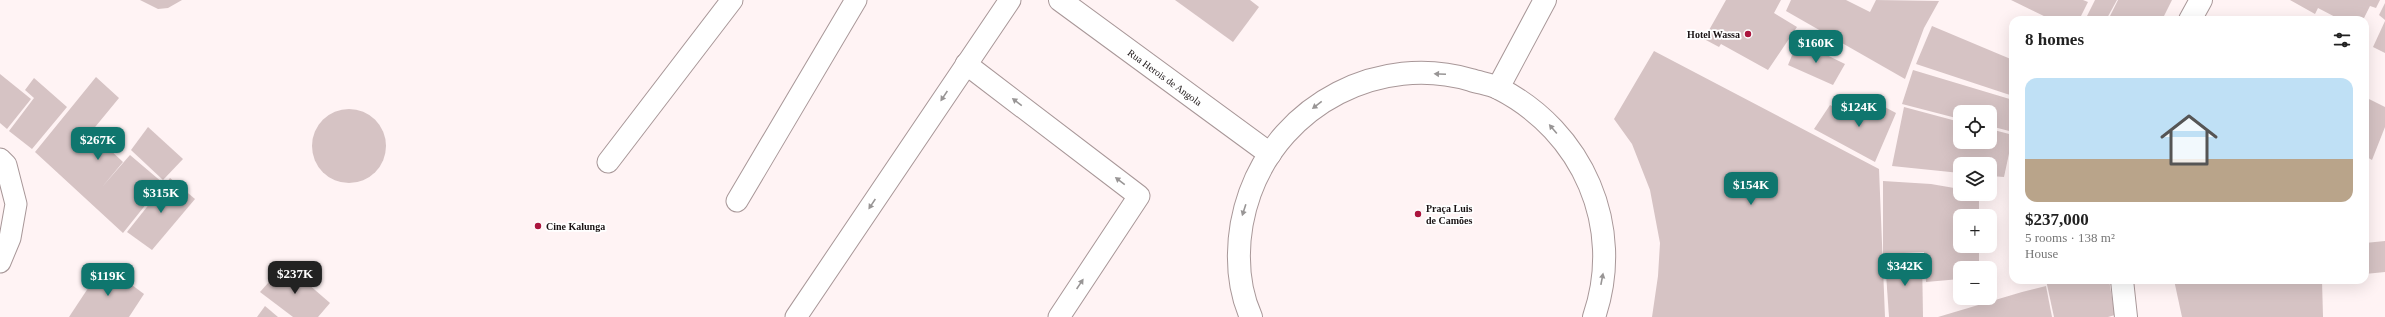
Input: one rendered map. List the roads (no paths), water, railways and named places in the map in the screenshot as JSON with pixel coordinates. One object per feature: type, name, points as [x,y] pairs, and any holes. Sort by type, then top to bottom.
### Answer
[{"type":"main road","name":"Rua Herois de Angola","points":[[1060,0],[1270,154]]},
{"type":"main road","points":[[1498,88],[1545,0]]},
{"type":"main road","points":[[2192,16],[2201,0]]},
{"type":"main road","points":[[1251,317],[1246,306],[1238,261],[1242,215],[1258,171],[1284,133],[1320,102],[1361,82],[1406,72],[1453,74],[1498,88],[1543,117],[1578,159],[1599,208],[1605,263],[1594,317]]},
{"type":"main road","points":[[2122,284],[2126,317]]},
{"type":"lane","points":[[608,162],[732,0]]},
{"type":"lane","points":[[737,201],[856,0]]},
{"type":"lane","points":[[796,317],[1010,0]]},
{"type":"lane","points":[[966,64],[1139,196],[1059,317]]},
{"type":"lane","points":[[0,159],[6,165],[16,204],[10,238],[0,262]]},
{"type":"place","name":"Hotel Wassa","points":[[1748,34]]},
{"type":"place","name":"Praça Luis de Camões","points":[[1418,214]]},
{"type":"place","name":"Cine Kalunga","points":[[538,226]]}]
